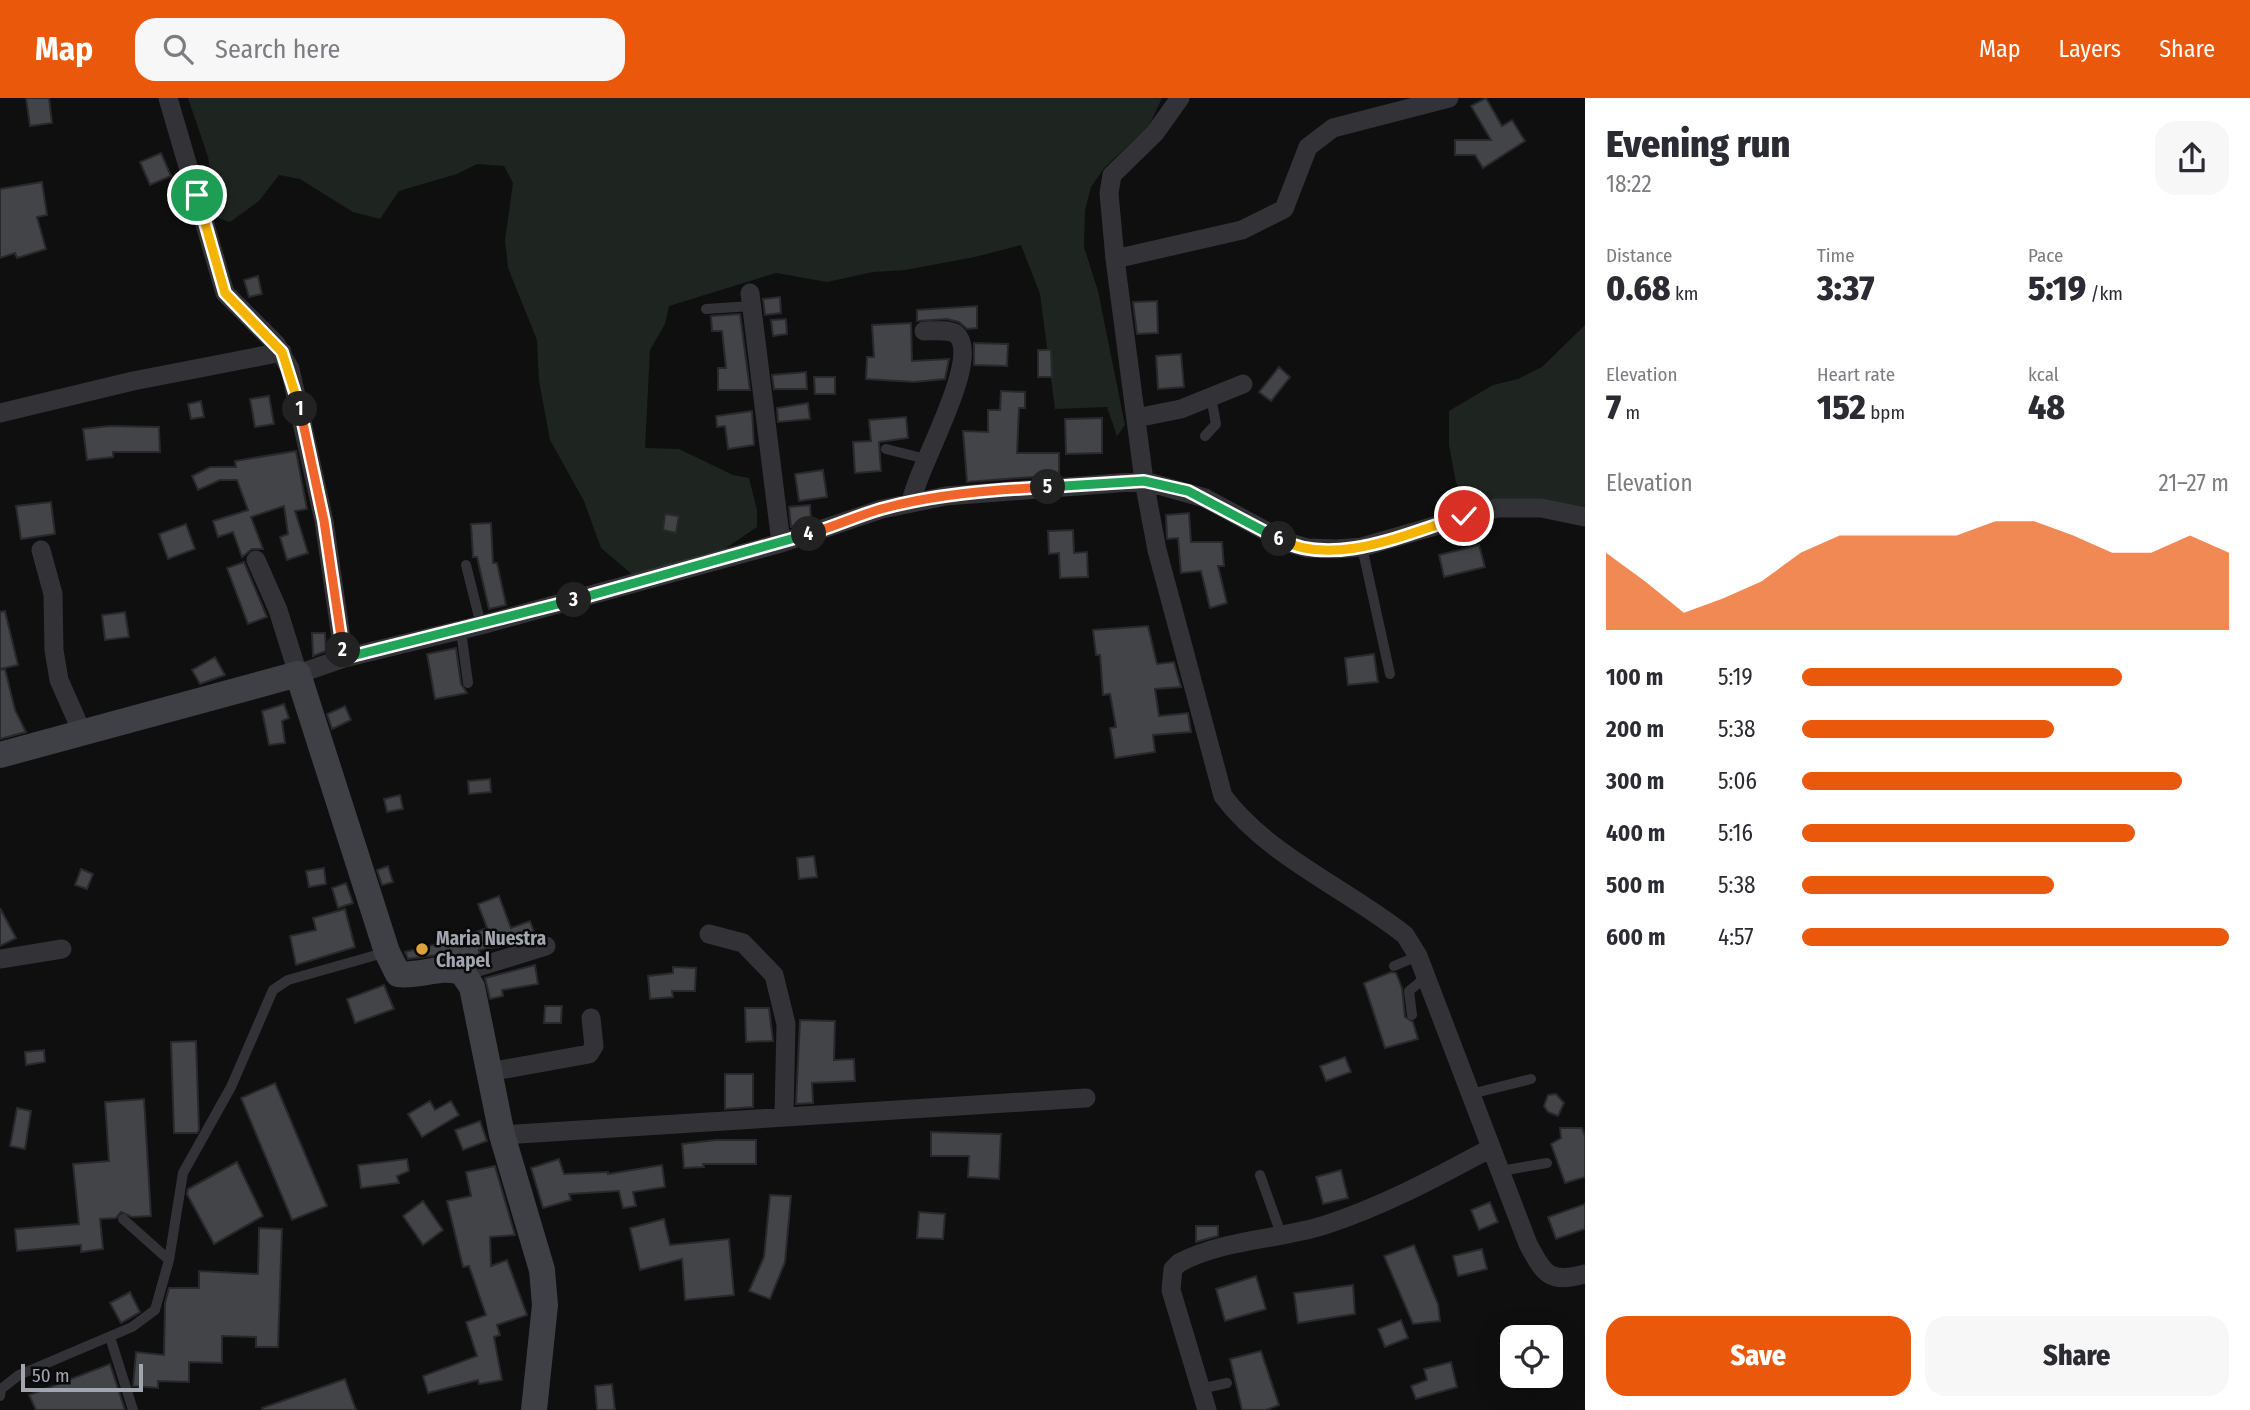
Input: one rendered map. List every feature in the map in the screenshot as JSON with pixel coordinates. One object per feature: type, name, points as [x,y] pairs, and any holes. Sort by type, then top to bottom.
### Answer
[{"type":"street","points":[[168,98],[225,293],[282,352],[297,394],[324,521],[344,658]]},
{"type":"street","points":[[1181,98],[1156,133],[1112,175],[1109,183],[1115,259],[1144,481],[1157,551],[1215,775],[1223,796],[1236,812],[1280,850],[1405,935],[1418,956],[1528,1244],[1540,1268],[1552,1278],[1570,1278],[1585,1274]]},
{"type":"street","points":[[1115,259],[1242,230],[1284,209],[1308,147],[1334,128],[1449,98]]},
{"type":"street","points":[[751,299],[781,542]]},
{"type":"street","points":[[911,503],[913,490],[959,382],[962,346],[959,337],[953,332],[924,331]]},
{"type":"street","points":[[0,413],[134,381],[282,352]]},
{"type":"street","points":[[1136,418],[1181,409],[1243,384]]},
{"type":"street","points":[[0,755],[298,674],[344,658],[461,631],[781,542],[882,509],[911,503],[1010,489],[1144,481],[1205,498],[1286,542],[1307,548],[1362,547],[1497,508],[1541,508],[1585,517]]},
{"type":"street","points":[[41,550],[53,594],[54,650],[59,680],[82,732]]},
{"type":"street","points":[[256,560],[278,610],[387,952],[398,974],[409,976],[453,969],[462,972],[546,946]]},
{"type":"street","points":[[709,934],[743,943],[774,975],[786,1024],[784,1115]]},
{"type":"street","points":[[0,959],[61,948]]},
{"type":"street","points":[[462,972],[471,987],[502,1135],[542,1270],[545,1305],[534,1410]]},
{"type":"street","points":[[489,1072],[589,1054],[594,1046],[590,1018]]},
{"type":"street","points":[[502,1135],[784,1115],[1086,1098]]},
{"type":"street","points":[[1207,1410],[1171,1290],[1173,1269],[1188,1258],[1323,1226],[1396,1199],[1491,1148]]},
{"type":"lane","points":[[706,309],[751,299]]},
{"type":"lane","points":[[1205,436],[1216,424],[1211,397]]},
{"type":"lane","points":[[886,449],[926,459]]},
{"type":"lane","points":[[1362,547],[1390,674]]},
{"type":"lane","points":[[466,565],[481,625]]},
{"type":"lane","points":[[461,631],[468,683]]},
{"type":"lane","points":[[0,1396],[1,1390],[19,1375],[132,1327],[155,1310],[169,1260],[183,1172],[231,1087],[273,990],[288,980],[387,952]]},
{"type":"lane","points":[[1394,966],[1418,956]]},
{"type":"lane","points":[[1412,1015],[1409,991],[1426,977]]},
{"type":"lane","points":[[1471,1094],[1531,1079]]},
{"type":"lane","points":[[1500,1171],[1547,1163]]},
{"type":"lane","points":[[1260,1175],[1281,1234]]},
{"type":"lane","points":[[123,1219],[169,1260]]},
{"type":"lane","points":[[110,1337],[133,1410]]},
{"type":"lane","points":[[1200,1390],[1227,1383]]},
{"type":"shaded area","points":[[188,98],[1162,98],[1149,126],[1105,167],[1091,187],[1085,210],[1084,247],[1098,291],[1125,425],[1117,436],[1107,407],[1055,409],[1040,294],[1021,245],[975,257],[905,270],[873,272],[827,282],[776,273],[669,306],[665,324],[650,350],[645,448],[679,449],[733,475],[749,478],[757,510],[757,527],[714,556],[634,576],[601,548],[584,501],[550,440],[539,381],[537,340],[508,268],[505,240],[513,183],[504,166],[477,164],[457,174],[399,191],[380,219],[353,212],[300,179],[279,175],[259,201],[230,222],[218,218],[208,157]]},
{"type":"shaded area","points":[[1585,325],[1585,511],[1513,501],[1474,501],[1456,483],[1449,445],[1449,411],[1493,385],[1518,379],[1542,367]]},
{"type":"building","points":[[26,98],[49,98],[52,123],[30,126]]},
{"type":"building","points":[[1486,98],[1502,126],[1512,120],[1525,141],[1483,168],[1475,155],[1455,155],[1455,140],[1491,140],[1471,106]]},
{"type":"building","points":[[161,153],[171,176],[150,185],[140,162]]},
{"type":"building","points":[[42,182],[47,215],[37,217],[46,249],[17,258],[15,253],[0,258],[0,189]]},
{"type":"building","points":[[258,276],[262,294],[249,297],[244,280]]},
{"type":"building","points":[[780,297],[781,313],[765,315],[763,299]]},
{"type":"building","points":[[1157,301],[1158,333],[1137,334],[1133,302]]},
{"type":"building","points":[[977,306],[977,328],[967,329],[959,322],[947,319],[917,321],[917,310]]},
{"type":"building","points":[[740,314],[750,390],[718,390],[718,368],[726,368],[722,331],[712,331],[711,316]]},
{"type":"building","points":[[786,319],[787,334],[773,336],[771,320]]},
{"type":"building","points":[[911,323],[912,361],[949,359],[945,379],[914,382],[866,379],[867,357],[874,357],[872,325]]},
{"type":"building","points":[[974,343],[1008,344],[1007,366],[974,365]]},
{"type":"building","points":[[1038,350],[1051,350],[1052,377],[1038,377]]},
{"type":"building","points":[[1181,354],[1184,387],[1158,389],[1156,356]]},
{"type":"building","points":[[1279,367],[1290,377],[1271,401],[1259,392]]},
{"type":"building","points":[[806,372],[807,389],[774,389],[772,375]]},
{"type":"building","points":[[814,377],[835,377],[835,394],[815,394]]},
{"type":"building","points":[[1001,391],[1025,392],[1025,408],[1019,408],[1017,453],[1059,453],[1059,475],[967,482],[963,431],[988,432],[988,410],[1000,410]]},
{"type":"building","points":[[269,396],[274,424],[255,427],[250,399]]},
{"type":"building","points":[[201,401],[204,417],[191,419],[188,404]]},
{"type":"building","points":[[808,403],[810,419],[778,422],[777,408]]},
{"type":"building","points":[[752,411],[754,445],[728,449],[725,426],[717,427],[716,416]]},
{"type":"building","points":[[906,417],[908,438],[879,442],[881,471],[855,473],[853,442],[871,441],[869,420]]},
{"type":"building","points":[[1102,418],[1102,453],[1066,454],[1065,419]]},
{"type":"building","points":[[110,426],[159,427],[160,452],[113,452],[113,457],[87,460],[83,429]]},
{"type":"building","points":[[296,451],[307,509],[295,511],[308,553],[287,560],[280,537],[288,534],[284,506],[251,517],[263,549],[252,549],[242,557],[233,532],[218,537],[213,521],[248,510],[237,480],[220,480],[198,490],[192,476],[210,467],[236,467],[235,461]]},
{"type":"building","points":[[823,470],[827,497],[799,501],[795,474]]},
{"type":"building","points":[[51,502],[55,534],[21,539],[16,506]]},
{"type":"building","points":[[810,505],[811,520],[791,527],[789,507]]},
{"type":"building","points":[[1189,513],[1191,542],[1222,542],[1224,566],[1218,566],[1227,603],[1210,608],[1201,571],[1181,573],[1178,538],[1167,539],[1166,515]]},
{"type":"building","points":[[665,514],[679,516],[676,533],[663,530]]},
{"type":"building","points":[[491,523],[493,563],[497,563],[506,605],[489,609],[477,557],[473,557],[471,524]]},
{"type":"building","points":[[186,524],[195,549],[168,559],[159,534]]},
{"type":"building","points":[[1073,530],[1074,553],[1087,552],[1088,577],[1060,578],[1059,553],[1049,554],[1048,531]]},
{"type":"building","points":[[1479,545],[1485,567],[1444,577],[1439,555]]},
{"type":"building","points":[[244,562],[267,617],[248,624],[227,568]]},
{"type":"building","points":[[5,611],[18,665],[0,669],[0,612]]},
{"type":"building","points":[[125,612],[129,637],[105,640],[102,615]]},
{"type":"building","points":[[1148,626],[1157,664],[1174,662],[1181,687],[1155,689],[1159,716],[1188,713],[1191,732],[1153,735],[1155,752],[1115,758],[1110,728],[1116,727],[1110,694],[1103,695],[1100,655],[1096,655],[1093,630]]},
{"type":"building","points":[[312,633],[325,633],[326,651],[313,656]]},
{"type":"building","points":[[456,648],[461,684],[467,693],[435,699],[427,654]]},
{"type":"building","points":[[1374,654],[1378,682],[1348,685],[1345,658]]},
{"type":"building","points":[[215,657],[225,675],[200,684],[192,670]]},
{"type":"building","points":[[5,669],[15,710],[26,732],[0,739],[0,670]]},
{"type":"building","points":[[284,704],[289,718],[282,721],[285,743],[269,745],[262,711]]},
{"type":"building","points":[[345,706],[351,720],[332,729],[327,714]]},
{"type":"building","points":[[490,779],[491,792],[469,794],[468,781]]},
{"type":"building","points":[[400,795],[403,809],[387,812],[384,799]]},
{"type":"building","points":[[814,856],[817,877],[799,879],[797,858]]},
{"type":"building","points":[[388,866],[393,882],[382,885],[377,870]]},
{"type":"building","points":[[324,868],[326,884],[309,887],[306,871]]},
{"type":"building","points":[[81,869],[93,874],[87,889],[75,885]]},
{"type":"building","points":[[346,883],[353,903],[338,908],[332,888]]},
{"type":"building","points":[[499,896],[511,928],[530,921],[535,935],[504,946],[479,950],[480,954],[467,958],[445,954],[408,959],[405,952],[457,939],[487,928],[478,904]]},
{"type":"building","points":[[0,908],[16,938],[0,946]]},
{"type":"building","points":[[345,909],[355,947],[296,965],[290,936],[316,930],[313,918]]},
{"type":"building","points":[[535,965],[538,984],[502,990],[503,996],[490,999],[485,978]]},
{"type":"building","points":[[673,967],[696,968],[695,991],[672,991],[673,997],[650,999],[648,976],[673,973]]},
{"type":"building","points":[[1391,972],[1396,973],[1402,988],[1405,1017],[1413,1022],[1418,1039],[1385,1048],[1364,983]]},
{"type":"building","points":[[384,985],[394,1009],[355,1023],[347,999]]},
{"type":"building","points":[[545,1006],[562,1006],[561,1023],[544,1023]]},
{"type":"building","points":[[745,1008],[769,1008],[773,1041],[746,1042]]},
{"type":"building","points":[[800,1020],[835,1021],[834,1060],[854,1059],[855,1081],[812,1083],[813,1103],[796,1104]]},
{"type":"building","points":[[196,1041],[199,1130],[197,1133],[174,1133],[171,1042]]},
{"type":"building","points":[[44,1050],[45,1062],[26,1065],[25,1052]]},
{"type":"building","points":[[1345,1057],[1351,1072],[1326,1081],[1320,1066]]},
{"type":"building","points":[[725,1074],[753,1074],[753,1107],[725,1109]]},
{"type":"building","points":[[275,1083],[327,1206],[292,1220],[241,1098]]},
{"type":"building","points":[[1556,1094],[1564,1103],[1558,1116],[1548,1112],[1544,1106],[1548,1095]]},
{"type":"building","points":[[144,1099],[151,1216],[132,1217],[121,1212],[116,1218],[100,1219],[103,1249],[81,1252],[81,1245],[17,1251],[15,1229],[79,1224],[73,1164],[109,1161],[105,1102]]},
{"type":"building","points":[[430,1101],[435,1110],[451,1101],[459,1115],[422,1137],[408,1114]]},
{"type":"building","points":[[17,1108],[31,1111],[25,1149],[10,1146]]},
{"type":"building","points":[[480,1121],[487,1141],[463,1150],[455,1130]]},
{"type":"building","points":[[1560,1128],[1582,1128],[1585,1136],[1585,1177],[1565,1183],[1551,1144],[1561,1138]]},
{"type":"building","points":[[931,1132],[1001,1134],[999,1179],[968,1177],[969,1156],[931,1156]]},
{"type":"building","points":[[716,1140],[756,1140],[756,1164],[703,1164],[704,1167],[684,1168],[682,1144]]},
{"type":"building","points":[[407,1159],[409,1171],[397,1176],[399,1183],[361,1188],[358,1165]]},
{"type":"building","points":[[559,1159],[564,1174],[608,1174],[662,1165],[665,1187],[633,1192],[636,1206],[623,1208],[619,1191],[569,1194],[571,1200],[543,1208],[531,1168]]},
{"type":"building","points":[[237,1162],[263,1216],[214,1244],[187,1194],[188,1189]]},
{"type":"building","points":[[495,1166],[515,1235],[490,1237],[491,1266],[507,1260],[527,1315],[497,1325],[500,1335],[494,1337],[502,1380],[479,1384],[478,1380],[428,1393],[423,1376],[477,1356],[466,1322],[486,1315],[469,1266],[463,1267],[447,1201],[471,1196],[466,1172]]},
{"type":"building","points":[[1341,1170],[1348,1198],[1323,1204],[1316,1177]]},
{"type":"building","points":[[770,1195],[791,1196],[785,1262],[770,1299],[749,1291],[764,1257]]},
{"type":"building","points":[[423,1201],[443,1230],[423,1245],[403,1216]]},
{"type":"building","points":[[1490,1202],[1498,1222],[1479,1230],[1471,1210]]},
{"type":"building","points":[[1585,1204],[1585,1229],[1556,1239],[1548,1217]]},
{"type":"building","points":[[919,1212],[945,1214],[943,1239],[917,1238]]},
{"type":"building","points":[[664,1219],[670,1245],[729,1239],[734,1295],[685,1300],[682,1259],[640,1270],[630,1228]]},
{"type":"building","points":[[1196,1226],[1218,1226],[1218,1236],[1196,1242]]},
{"type":"building","points":[[259,1228],[282,1229],[278,1347],[256,1347],[256,1337],[222,1336],[222,1363],[189,1362],[189,1382],[158,1381],[158,1388],[133,1386],[136,1352],[164,1355],[165,1303],[169,1288],[199,1288],[199,1271],[258,1274]]},
{"type":"building","points":[[1414,1245],[1438,1304],[1440,1321],[1413,1324],[1384,1256]]},
{"type":"building","points":[[1482,1249],[1487,1269],[1458,1276],[1453,1256]]},
{"type":"building","points":[[1256,1276],[1266,1309],[1225,1321],[1216,1289]]},
{"type":"building","points":[[1353,1285],[1355,1314],[1298,1323],[1294,1293]]},
{"type":"building","points":[[130,1292],[140,1312],[121,1323],[110,1303]]},
{"type":"building","points":[[1401,1320],[1408,1338],[1385,1347],[1378,1329]]},
{"type":"building","points":[[1261,1351],[1279,1405],[1266,1410],[1242,1410],[1230,1359]]},
{"type":"building","points":[[1451,1362],[1457,1387],[1416,1399],[1411,1386],[1427,1380],[1424,1369]]},
{"type":"building","points":[[110,1364],[125,1410],[36,1410],[29,1395]]},
{"type":"building","points":[[345,1379],[356,1410],[262,1410],[262,1408]]},
{"type":"building","points":[[612,1384],[615,1410],[597,1410],[595,1386]]},
{"type":"place","name":"Maria Nuestra Chapel","points":[[422,949]]},
{"type":"route","points":[[197,195],[225,293],[233,304],[276,344],[290,369],[324,521],[344,658],[461,631],[817,532],[882,509],[946,496],[1010,489],[1144,481],[1188,491],[1286,542],[1307,548],[1362,547],[1464,516]]}]
